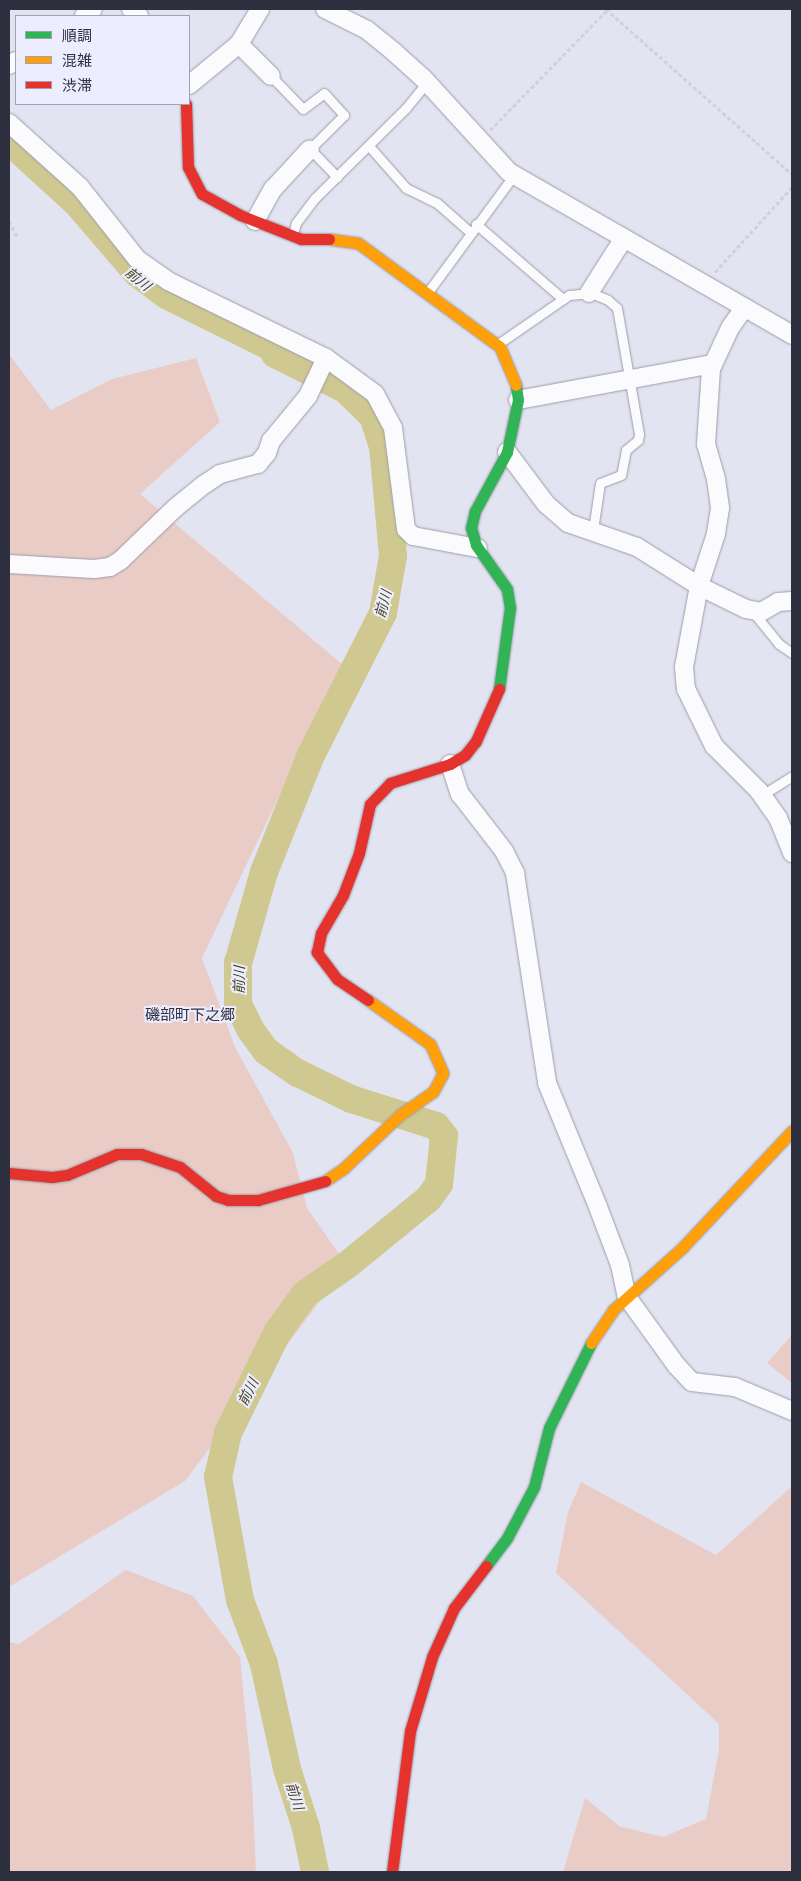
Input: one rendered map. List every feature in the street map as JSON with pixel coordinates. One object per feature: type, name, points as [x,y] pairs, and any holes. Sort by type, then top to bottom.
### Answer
[{"type":"street","points":[[190,84],[238,44],[260,9]]},
{"type":"street","points":[[325,9],[366,30],[427,82],[479,142],[514,175],[792,335]]},
{"type":"street","points":[[238,44],[271,76]]},
{"type":"street","points":[[9,1173],[52,1177],[67,1175],[117,1154],[141,1154],[180,1167],[216,1196],[258,1200],[325,1181],[344,1168],[401,1114],[433,1092],[443,1073],[439,1058],[430,1044],[337,979],[317,952],[321,933],[343,895],[359,853],[370,804],[390,783],[450,764],[465,755],[476,741],[502,675],[510,608],[507,589],[472,537],[475,512],[507,452],[518,400],[508,359],[496,344],[358,243],[293,236],[213,202],[196,187],[188,167],[186,105]]},
{"type":"street","points":[[9,123],[80,187],[137,259],[168,281],[326,358],[375,394],[393,428],[406,529],[413,536],[478,548]]},
{"type":"street","points":[[255,221],[273,189],[310,149]]},
{"type":"street","points":[[589,293],[624,238]]},
{"type":"street","points":[[744,308],[730,328],[713,364],[706,444],[716,478],[720,508],[716,534],[699,586],[684,668],[686,689],[714,746],[762,795],[778,818],[792,853]]},
{"type":"street","points":[[9,564],[94,569],[110,567],[121,560],[175,508],[205,484],[220,474],[258,464],[267,453],[271,441],[308,396],[326,358]]},
{"type":"street","points":[[518,400],[630,377],[713,364]]},
{"type":"street","points":[[507,452],[546,504],[568,523],[593,530],[636,547],[699,586],[751,610],[761,612],[778,602],[792,601]]},
{"type":"street","points":[[450,764],[460,794],[504,851],[515,873],[547,1083],[605,1224],[620,1265],[627,1297],[676,1365],[692,1382],[735,1387],[792,1411]]},
{"type":"street","points":[[392,1872],[410,1731],[432,1658],[454,1608],[507,1538],[523,1510],[534,1487],[549,1428],[584,1352],[613,1310],[682,1248],[792,1131]]},
{"type":"lane","points":[[271,76],[304,110],[324,93],[344,115],[310,149],[338,177]]},
{"type":"lane","points":[[293,236],[304,212],[369,146],[427,82]]},
{"type":"lane","points":[[369,146],[406,188],[422,198],[437,203],[470,232]]},
{"type":"lane","points":[[427,293],[470,232],[514,175]]},
{"type":"lane","points":[[476,224],[564,299]]},
{"type":"lane","points":[[496,344],[564,299],[579,292],[589,293],[608,300],[617,308],[630,377],[638,440],[627,446],[621,475],[600,482],[593,530]]},
{"type":"lane","points":[[751,610],[779,644],[792,653]]},
{"type":"lane","points":[[762,795],[792,776]]},
{"type":"path","points":[[479,142],[607,9],[792,174]]},
{"type":"path","points":[[704,284],[792,187]]},
{"type":"path","points":[[9,221],[18,238]]},
{"type":"shaded area","points":[[9,354],[51,410],[112,379],[196,358],[220,422],[140,494],[342,664],[202,958],[235,1047],[293,1153],[307,1208],[347,1265],[185,1481],[9,1587]]},
{"type":"shaded area","points":[[792,1335],[792,1383],[767,1363]]},
{"type":"shaded area","points":[[581,1482],[716,1555],[792,1486],[792,1872],[563,1872],[585,1798],[619,1826],[663,1837],[706,1819],[719,1750],[719,1724],[556,1573],[568,1512]]},
{"type":"shaded area","points":[[126,1570],[193,1596],[240,1657],[252,1782],[256,1872],[9,1872],[9,1642],[19,1644]]},
{"type":"water","points":[[9,134],[90,209],[116,244],[313,360],[304,379],[159,307],[128,284],[67,213],[9,160]]},
{"type":"waterway","name":"前川","points":[[275,354],[345,389],[373,416],[383,446],[393,556],[383,613],[311,755],[264,872],[238,963],[238,1004],[250,1029],[266,1051],[298,1073],[351,1099],[436,1126],[444,1136],[439,1184],[428,1199],[347,1265],[305,1294],[277,1333],[228,1433],[218,1477],[240,1600],[264,1664],[287,1769],[306,1828],[315,1872]]},
{"type":"traffic: fast","points":[[499,689],[510,608],[507,589],[476,545],[471,528],[475,511],[507,452],[518,400],[516,385]]},
{"type":"traffic: fast","points":[[486,1566],[507,1538],[534,1487],[549,1428],[591,1343]]},
{"type":"traffic: slow","points":[[329,239],[358,243],[500,347],[516,385]]},
{"type":"traffic: slow","points":[[325,1181],[344,1168],[401,1114],[433,1092],[443,1073],[430,1044],[368,1000]]},
{"type":"traffic: slow","points":[[591,1343],[613,1310],[682,1248],[792,1131]]},
{"type":"traffic: jam","points":[[186,105],[188,167],[202,194],[240,215],[301,239],[329,239]]},
{"type":"traffic: jam","points":[[368,1000],[337,979],[317,952],[321,933],[343,895],[359,853],[370,804],[390,783],[450,764],[465,755],[476,741],[499,689]]},
{"type":"traffic: jam","points":[[9,1173],[52,1177],[67,1175],[117,1154],[141,1154],[180,1167],[216,1196],[228,1200],[258,1200],[325,1181]]},
{"type":"traffic: jam","points":[[392,1872],[410,1731],[432,1657],[454,1608],[486,1566]]},
{"type":"district","name":"磯部町下之郷","points":[[190,1015]]}]
